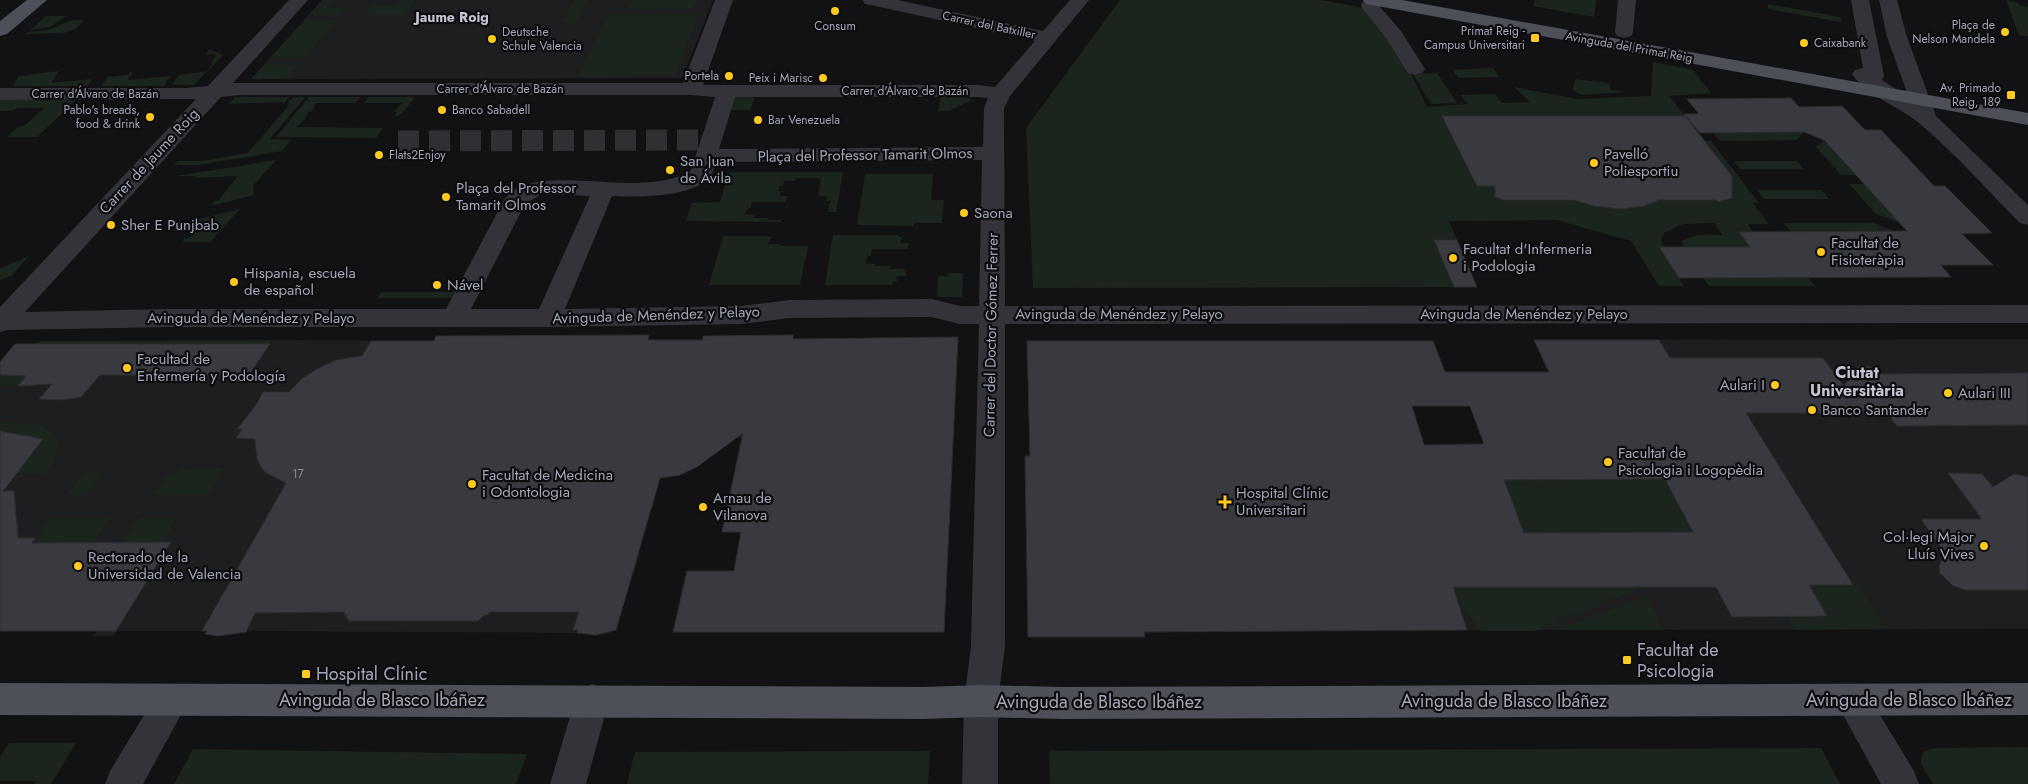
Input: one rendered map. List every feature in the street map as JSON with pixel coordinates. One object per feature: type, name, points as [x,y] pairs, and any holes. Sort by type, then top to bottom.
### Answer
[{"type":"main road","points":[[0,30],[38,0]]},
{"type":"main road","name":"Avinguda del Primat Reig","points":[[1372,0],[1874,81]]},
{"type":"main road","name":"Avinguda del Primat Reig","points":[[1450,0],[1874,81],[1920,100],[2028,119]]},
{"type":"main road","name":"Avinguda del Primat Reig","points":[[1920,100],[2028,104]]},
{"type":"main road","name":"Avinguda de Blasco Ibáñez","points":[[0,699],[592,700],[923,703],[981,701],[1092,703],[2028,699]]},
{"type":"street","name":"Carrer de Jaume Roig","points":[[1,321],[299,0]]},
{"type":"street","points":[[691,89],[724,0]]},
{"type":"street","name":"Carrer del Batxiller","points":[[871,0],[1048,38]]},
{"type":"street","name":"Carrer del Doctor Gómez Ferrer","points":[[981,701],[988,646],[994,108],[1000,94],[1080,0]]},
{"type":"street","points":[[1372,0],[1370,5],[1394,35],[1415,69]]},
{"type":"street","points":[[1624,32],[1627,0]]},
{"type":"street","points":[[1862,0],[1878,14],[1882,26],[1897,37]]},
{"type":"street","points":[[1862,0],[1874,81],[1920,100]]},
{"type":"street","points":[[1888,0],[1897,37],[1920,100],[2028,218]]},
{"type":"street","name":"Carrer d'Álvaro de Bazán","points":[[0,94],[186,94],[238,89],[691,89],[727,91],[978,91],[1000,94]]},
{"type":"street","points":[[454,318],[515,200],[522,194],[530,189],[542,188],[667,188],[682,185],[697,178],[701,173],[727,91]]},
{"type":"street","name":"Plaça del Professor Tamarit Olmos","points":[[706,156],[993,153]]},
{"type":"street","points":[[548,318],[604,189]]},
{"type":"street","name":"Avinguda de Menéndez y Pelayo","points":[[1,321],[548,318],[741,315],[789,309],[893,308],[931,308],[960,315],[2028,314]]},
{"type":"street","points":[[123,784],[172,700]]},
{"type":"street","points":[[568,784],[592,700]]},
{"type":"street","points":[[1852,700],[1901,784]]},
{"type":"street","name":"Avinguda de Blasco Ibáñez","points":[[980,784],[981,701]]},
{"type":"shaded area","name":"Deutsche Schule Valencia","points":[[322,0],[713,0],[682,78],[251,79]]},
{"type":"shaded area","points":[[322,0],[353,0],[332,1],[325,8],[346,8],[341,14],[310,14]]},
{"type":"shaded area","points":[[400,0],[415,0],[403,15],[364,15],[373,5],[396,5]]},
{"type":"shaded area","points":[[574,0],[588,0],[576,22],[562,22]]},
{"type":"shaded area","points":[[632,0],[697,0],[693,9],[628,9]]},
{"type":"shaded area","points":[[1120,0],[1320,0],[1365,8],[1403,57],[1427,107],[1467,104],[1461,95],[1495,94],[1502,103],[1530,102],[1514,87],[1578,99],[1651,96],[1653,62],[1693,70],[1711,93],[1669,96],[1705,141],[1711,141],[1759,203],[1753,203],[1769,224],[1748,224],[1753,232],[1740,232],[1750,247],[1683,247],[1682,241],[1687,238],[1701,235],[1722,235],[1715,223],[1683,224],[1664,233],[1661,241],[1664,247],[1659,248],[1684,286],[1659,286],[1631,241],[1557,220],[1449,221],[1457,240],[1434,240],[1454,287],[1033,288],[1026,128]]},
{"type":"shaded area","points":[[1535,0],[1596,0],[1594,17],[1533,6]]},
{"type":"shaded area","points":[[2006,0],[2028,7],[2028,36],[2019,35]]},
{"type":"shaded area","points":[[1768,4],[1840,17],[1841,22],[1768,9]]},
{"type":"shaded area","points":[[699,13],[675,75],[578,76],[609,14]]},
{"type":"shaded area","points":[[46,16],[66,16],[50,27],[30,30]]},
{"type":"shaded area","points":[[71,20],[84,20],[75,29],[64,33],[25,34],[56,27]]},
{"type":"shaded area","points":[[305,20],[337,20],[304,58],[270,58]]},
{"type":"shaded area","points":[[209,49],[223,55],[208,70],[216,54],[206,55]]},
{"type":"shaded area","points":[[263,66],[297,66],[286,79],[251,79]]},
{"type":"shaded area","points":[[1493,68],[1499,77],[1458,78],[1453,70]]},
{"type":"shaded area","points":[[59,71],[51,83],[92,79],[88,86],[13,86],[19,76]]},
{"type":"shaded area","points":[[207,71],[194,85],[172,85],[179,75]]},
{"type":"shaded area","points":[[130,72],[133,72],[128,80],[170,76],[164,86],[102,86],[107,77],[128,75]]},
{"type":"shaded area","points":[[1437,73],[1457,103],[1431,104],[1413,74]]},
{"type":"shaded area","points":[[1575,79],[1609,83],[1611,90],[1626,92],[1581,95],[1573,90]]},
{"type":"shaded area","points":[[732,95],[755,95],[751,110],[727,110]]},
{"type":"shaded area","points":[[941,96],[962,96],[972,100],[949,111],[938,111]]},
{"type":"shaded area","points":[[235,97],[289,97],[284,104],[282,102],[229,104]]},
{"type":"shaded area","points":[[293,97],[305,97],[270,139],[291,140],[282,151],[199,165],[174,165],[178,161],[202,161],[248,153],[289,105],[287,104]]},
{"type":"shaded area","points":[[309,97],[360,97],[356,103],[316,103],[312,111],[296,127],[383,128],[376,138],[276,137]]},
{"type":"shaded area","points":[[369,97],[414,98],[403,112],[394,117],[397,112],[394,111],[403,103],[364,103]]},
{"type":"shaded area","points":[[0,99],[77,99],[37,137],[7,137],[18,127],[24,126],[44,108],[17,108],[13,111],[0,111]]},
{"type":"shaded area","points":[[1804,132],[1797,140],[1720,141],[1714,133]]},
{"type":"shaded area","points":[[1824,140],[1856,175],[1841,175],[1816,147]]},
{"type":"shaded area","points":[[276,160],[253,186],[254,195],[211,206],[215,201],[218,201],[238,176],[196,178],[197,176],[176,176]]},
{"type":"shaded area","points":[[1734,161],[1797,161],[1804,169],[1740,169]]},
{"type":"shaded area","points":[[729,172],[843,172],[836,212],[828,212],[832,201],[826,201],[827,196],[818,196],[821,178],[795,178],[795,181],[783,181],[783,186],[779,186],[778,191],[782,191],[779,196],[788,196],[785,202],[752,202],[751,208],[748,208],[744,214],[754,215],[754,218],[781,220],[781,222],[686,221],[692,203],[720,202]]},
{"type":"shaded area","points":[[865,174],[933,174],[931,200],[944,200],[942,223],[914,223],[913,226],[857,225]]},
{"type":"shaded area","points":[[1849,184],[1864,184],[1900,223],[1876,214]]},
{"type":"shaded area","points":[[1757,190],[1822,190],[1829,199],[1764,199]]},
{"type":"shaded area","points":[[240,209],[210,242],[183,242],[184,239],[191,237],[191,221]]},
{"type":"shaded area","points":[[1784,223],[1873,223],[1893,231],[1790,231]]},
{"type":"shaded area","points":[[833,235],[898,235],[898,237],[902,237],[900,243],[909,243],[907,249],[872,249],[871,256],[868,256],[865,263],[876,264],[874,266],[891,266],[889,269],[905,269],[906,276],[896,276],[897,282],[893,282],[892,285],[825,285]]},
{"type":"shaded area","points":[[723,236],[767,236],[771,237],[768,244],[808,246],[800,285],[709,285]]},
{"type":"shaded area","points":[[29,256],[11,276],[0,280],[0,268]]},
{"type":"shaded area","points":[[947,273],[963,273],[962,297],[937,297],[938,276],[949,276]]},
{"type":"shaded area","points":[[1703,278],[1808,278],[1815,286],[1709,286]]},
{"type":"shaded area","points":[[381,292],[457,292],[454,298],[378,298]]},
{"type":"shaded area","points":[[649,335],[649,340],[702,340],[703,336],[793,335],[790,351],[747,438],[723,438],[712,456],[697,467],[680,475],[659,478],[653,508],[650,508],[640,552],[616,630],[611,630],[610,633],[591,635],[577,633],[240,631],[238,634],[218,636],[205,634],[206,631],[116,631],[113,636],[94,636],[97,631],[0,631],[0,361],[15,344],[270,344],[272,340],[421,341],[432,343],[436,336]]},
{"type":"shaded area","points":[[2028,339],[2028,629],[1467,630],[1438,540],[1466,537],[1434,445],[1484,444],[1457,372],[1548,372],[1534,340]]},
{"type":"shaded area","points":[[272,340],[270,344],[36,344],[39,341]]},
{"type":"shaded area","points":[[0,375],[28,376],[18,386],[0,386]]},
{"type":"shaded area","points":[[0,422],[36,425],[52,433],[58,444],[57,451],[46,473],[17,473],[0,432]]},
{"type":"shaded area","points":[[182,468],[197,470],[197,468],[224,468],[208,494],[154,494],[166,477],[176,474]]},
{"type":"shaded area","points":[[84,472],[102,472],[86,494],[68,494]]},
{"type":"shaded area","points":[[1665,479],[1693,532],[1524,533],[1504,480]]},
{"type":"shaded area","points":[[50,518],[110,518],[94,542],[32,543]]},
{"type":"shaded area","points":[[139,518],[176,518],[169,528],[173,528],[164,542],[122,542]]},
{"type":"shaded area","points":[[1809,585],[1859,585],[1886,629],[1794,630],[1787,616],[1827,616]]},
{"type":"shaded area","points":[[1453,587],[1643,587],[1534,631],[1481,631],[1458,603]]},
{"type":"shaded area","points":[[1648,596],[1663,630],[1555,630]]},
{"type":"shaded area","points":[[9,743],[76,743],[51,784],[34,784],[35,781],[0,781],[0,757]]},
{"type":"shaded area","points":[[2028,747],[2028,784],[1933,784],[1921,764],[1923,752],[1934,748]]},
{"type":"shaded area","points":[[1821,748],[1840,784],[1050,784],[1049,751]]},
{"type":"shaded area","points":[[193,749],[527,754],[516,784],[174,784]]},
{"type":"shaded area","points":[[930,751],[928,784],[627,784],[635,752]]},
{"type":"building","points":[[1791,98],[1799,107],[1842,106],[1865,130],[1881,130],[1934,186],[1945,186],[1992,233],[1962,234],[1993,265],[1941,265],[1951,277],[1679,278],[1659,247],[1750,247],[1739,232],[1907,231],[1824,140],[1804,132],[1700,133],[1684,114],[1699,114],[1687,99]]},
{"type":"building","name":"Pavelló Poliesportiu","points":[[1442,116],[1685,116],[1732,176],[1732,198],[1718,202],[1716,200],[1659,200],[1644,206],[1621,209],[1594,206],[1574,200],[1504,200],[1495,197],[1495,186],[1477,186]]},
{"type":"building","name":"Facultat d'Infermeria i Podologia","points":[[1434,240],[1457,240],[1477,287],[1454,287]]},
{"type":"building","name":"Facultat de Medicina i Odontologia","points":[[649,335],[648,340],[703,340],[703,336],[793,335],[793,339],[958,337],[944,632],[673,632],[687,571],[734,571],[741,532],[722,532],[743,433],[697,467],[680,475],[660,478],[616,630],[596,635],[577,633],[578,630],[573,630],[579,612],[489,612],[488,615],[484,615],[478,621],[348,621],[347,615],[344,615],[345,612],[255,613],[246,632],[218,636],[205,634],[207,631],[202,631],[286,483],[265,472],[260,465],[257,459],[255,439],[236,438],[242,429],[237,429],[256,405],[263,392],[289,392],[303,378],[317,369],[336,360],[362,356],[371,341],[434,341],[436,336]]},
{"type":"building","points":[[1534,340],[1659,340],[1670,358],[1823,358],[1844,386],[1859,365],[1870,367],[1880,374],[2028,373],[2028,425],[1897,426],[1887,413],[1746,413],[1853,585],[1809,585],[1827,616],[1732,617],[1716,587],[1453,587],[1467,630],[1144,632],[1145,637],[1028,637],[1025,456],[1030,456],[1027,341],[1433,341],[1445,372],[1549,372]],"holes":[[[1412,406],[1470,406],[1484,444],[1424,445]],[[1665,479],[1693,532],[1524,533],[1504,480]]]},
{"type":"building","name":"Facultad de Enfermería y Podología","points":[[15,344],[270,344],[249,375],[100,375],[81,397],[63,400],[39,399],[52,384],[18,386],[26,376],[0,375],[0,362]]},
{"type":"building","name":"Rectorado de la Universidad de Valencia","points":[[0,431],[43,439],[3,491],[14,491],[18,538],[35,538],[32,543],[171,542],[116,631],[0,631]]},
{"type":"building","name":"Col·legi Major Lluís Vives","points":[[1948,473],[1982,474],[1993,487],[2014,474],[2028,477],[2028,590],[1965,590],[1952,585],[1940,573],[1939,565],[1946,555],[1921,519],[1982,519]]},
{"type":"tunnel","points":[[398,141],[698,140]]},
{"type":"place","name":"Consum","points":[[835,11]]},
{"type":"place","name":"Plaça de Nelson Mandela","points":[[2005,32]]},
{"type":"place","name":"Primat Reig - Campus Universitari","points":[[1535,38]]},
{"type":"place","name":"Deutsche Schule Valencia","points":[[492,39]]},
{"type":"place","name":"Caixabank","points":[[1804,43]]},
{"type":"place","name":"Portela","points":[[729,76]]},
{"type":"place","name":"Peix i Marisc","points":[[823,78]]},
{"type":"place","name":"Av. Primado Reig, 189","points":[[2011,95]]},
{"type":"place","name":"Banco Sabadell","points":[[442,110]]},
{"type":"place","name":"Pablo's breads, food & drink","points":[[150,117]]},
{"type":"place","name":"Bar Venezuela","points":[[758,120]]},
{"type":"place","name":"Flats2Enjoy","points":[[379,155]]},
{"type":"place","name":"Pavelló Poliesportiu","points":[[1594,163]]},
{"type":"place","name":"San Juan de Ávila","points":[[670,170]]},
{"type":"place","name":"Plaça del Professor Tamarit Olmos","points":[[446,197]]},
{"type":"place","name":"Saona","points":[[964,213]]},
{"type":"place","name":"Sher E Punjbab","points":[[111,225]]},
{"type":"place","name":"Facultat de Fisioteràpia","points":[[1821,252]]},
{"type":"place","name":"Facultat d'Infermeria i Podologia","points":[[1453,258]]},
{"type":"place","name":"Hispania, escuela de español","points":[[234,282]]},
{"type":"place","name":"Nável","points":[[437,285]]},
{"type":"place","name":"Facultad de Enfermería y Podología","points":[[127,368]]},
{"type":"place","name":"Aulari I","points":[[1775,385]]},
{"type":"place","name":"Aulari III","points":[[1948,393]]},
{"type":"place","name":"Banco Santander","points":[[1812,410]]},
{"type":"place","name":"Facultat de Psicologia i Logopèdia","points":[[1608,462]]},
{"type":"place","name":"Facultat de Medicina i Odontologia","points":[[472,484]]},
{"type":"place","name":"Hospital Clínic Universitari","points":[[1225,502]]},
{"type":"place","name":"Arnau de Vilanova","points":[[703,507]]},
{"type":"place","name":"Col·legi Major Lluís Vives","points":[[1984,546]]},
{"type":"place","name":"Rectorado de la Universidad de Valencia","points":[[78,566]]},
{"type":"place","name":"Facultat de Psicologia","points":[[1627,660]]},
{"type":"place","name":"Hospital Clínic","points":[[306,674]]},
{"type":"district","name":"Jaume Roig","points":[[452,17]]},
{"type":"district","name":"Ciutat Universitària","points":[[1857,381]]}]
